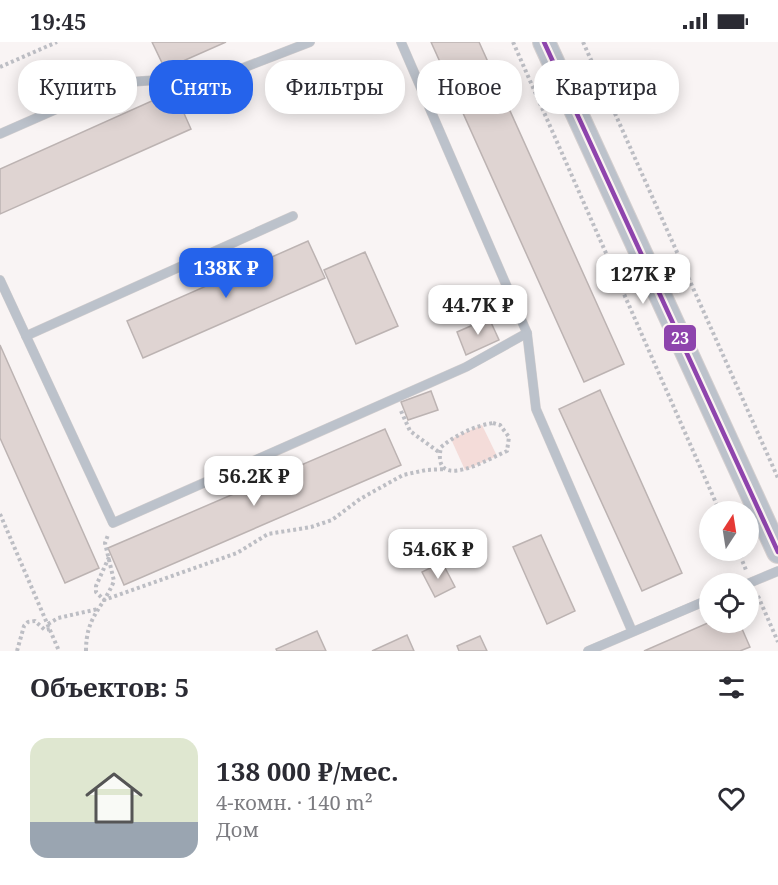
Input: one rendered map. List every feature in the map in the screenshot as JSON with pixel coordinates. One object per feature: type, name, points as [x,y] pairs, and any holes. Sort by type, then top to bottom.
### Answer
[{"type":"street","points":[[544,42],[778,552]]},
{"type":"lane","points":[[0,134],[116,83],[225,75],[310,42]]},
{"type":"lane","points":[[402,42],[527,333],[536,409],[632,632]]},
{"type":"lane","points":[[26,336],[293,216]]},
{"type":"lane","points":[[0,280],[113,523],[466,367],[527,333]]},
{"type":"lane","points":[[759,579],[778,571]]},
{"type":"lane","points":[[588,651],[699,604]]},
{"type":"path","points":[[0,67],[57,42]]},
{"type":"path","points":[[513,42],[715,501]]},
{"type":"path","points":[[583,42],[778,478]]},
{"type":"path","points":[[394,399],[410,431],[440,453]]},
{"type":"path","points":[[103,600],[237,553],[274,532],[312,527],[332,520],[360,499],[403,475],[426,470],[465,470],[507,451],[509,436],[500,424],[493,423],[482,425],[451,439],[441,447],[440,453],[446,469]]},
{"type":"path","points":[[0,514],[59,651]]},
{"type":"path","points":[[86,651],[87,630],[114,581],[105,543],[113,523]]},
{"type":"path","points":[[103,600],[96,592],[96,586],[109,557]]},
{"type":"path","points":[[17,651],[24,627],[28,622],[34,621],[45,630],[58,618],[98,609]]},
{"type":"shaded area","points":[[482,425],[497,456],[465,470],[451,439]]},
{"type":"building","points":[[152,42],[226,42],[185,60],[161,60]]},
{"type":"building","points":[[431,42],[479,42],[487,60],[439,60]]},
{"type":"building","points":[[149,102],[149,114],[184,114],[191,129],[0,214],[0,169],[123,114],[137,114],[137,108]]},
{"type":"building","points":[[463,114],[511,114],[624,364],[584,382]]},
{"type":"building","points":[[308,241],[325,278],[143,358],[127,321]]},
{"type":"building","points":[[365,252],[398,326],[356,344],[324,270]]},
{"type":"building","points":[[489,318],[499,340],[466,355],[457,332]]},
{"type":"building","points":[[0,345],[99,568],[65,583],[0,438]]},
{"type":"building","points":[[600,390],[682,573],[642,591],[559,409]]},
{"type":"building","points":[[431,391],[438,410],[408,420],[401,402]]},
{"type":"building","points":[[385,429],[401,465],[124,585],[108,548]]},
{"type":"building","points":[[541,535],[575,611],[547,624],[513,547]]},
{"type":"building","points":[[442,562],[455,587],[435,597],[422,572]]},
{"type":"building","points":[[699,627],[699,633],[744,633],[750,647],[740,651],[644,651]]},
{"type":"building","points":[[317,631],[326,651],[277,651],[276,649]]},
{"type":"building","points":[[407,635],[414,651],[372,651]]},
{"type":"building","points":[[480,636],[487,651],[459,651],[457,646]]},
{"type":"transit line","name":"23","points":[[544,42],[778,552]]}]
